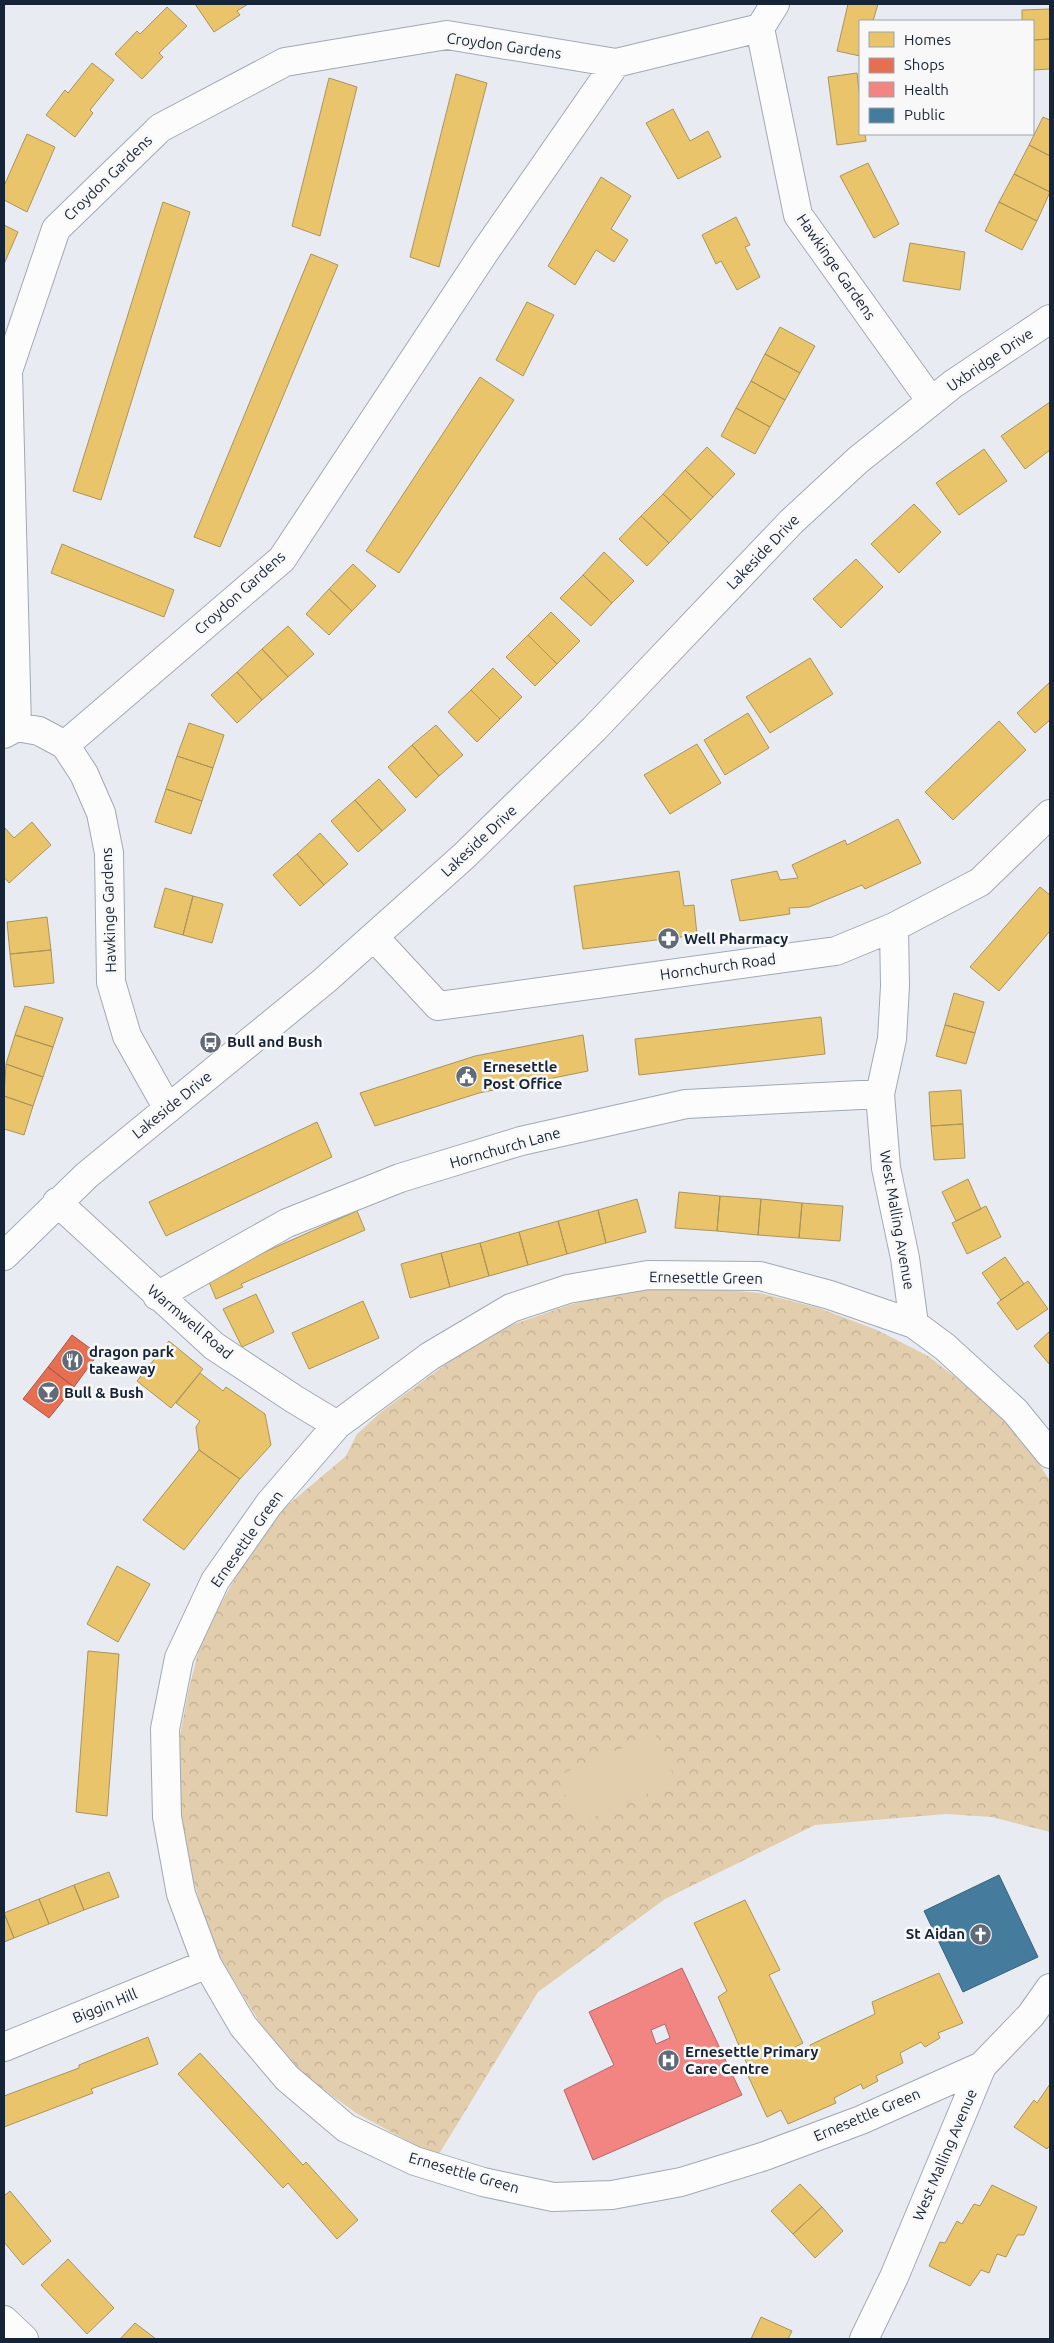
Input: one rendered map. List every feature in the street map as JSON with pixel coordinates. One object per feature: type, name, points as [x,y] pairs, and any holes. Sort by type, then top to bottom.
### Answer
[{"type":"street","points":[[760,28],[775,4]]},
{"type":"street","name":"Croydon Gardens","points":[[10,730],[8,371],[56,229],[160,128],[285,62],[447,35],[616,63],[760,28]]},
{"type":"street","name":"Hawkinge Gardens","points":[[760,28],[798,215],[931,401]]},
{"type":"street","name":"Croydon Gardens","points":[[65,745],[282,559],[484,253],[616,63]]},
{"type":"street","name":"Uxbridge Drive","points":[[931,401],[977,367],[1050,319]]},
{"type":"street","name":"Lakeside Drive","points":[[4,1256],[57,1202],[324,981],[464,856],[532,791],[791,522],[858,460],[931,401]]},
{"type":"street","name":"Hawkinge Gardens","points":[[10,730],[39,731],[65,745],[84,774],[101,813],[109,853],[111,982],[127,1036],[168,1109]]},
{"type":"street","name":"Hornchurch Road","points":[[374,937],[438,1006],[836,951],[894,927],[980,882],[1050,814]]},
{"type":"street","name":"West Malling Avenue","points":[[894,927],[895,986],[892,1039],[880,1094],[886,1168],[906,1258],[914,1324]]},
{"type":"street","name":"Hornchurch Lane","points":[[157,1296],[287,1223],[400,1178],[521,1141],[686,1104],[880,1094]]},
{"type":"street","name":"Warmwell Road","points":[[57,1202],[157,1296],[214,1346],[294,1399],[338,1425]]},
{"type":"street","name":"Ernesettle Green","points":[[914,1324],[830,1295],[760,1276],[639,1277],[568,1290],[511,1308],[430,1356],[338,1425],[269,1504],[215,1581],[179,1658],[165,1729],[167,1816],[181,1894],[207,1964],[243,2026],[287,2078],[346,2128],[415,2161],[483,2182],[553,2197],[612,2195],[681,2182],[765,2156],[852,2123],[982,2066]]},
{"type":"street","points":[[914,1324],[945,1348],[1015,1411],[1050,1454]]},
{"type":"street","name":"Biggin Hill","points":[[4,2047],[207,1964]]},
{"type":"street","name":"West Malling Avenue","points":[[864,2339],[894,2277],[982,2066],[1031,2016],[1050,1988]]},
{"type":"street","points":[[4,2320],[24,2339]]},
{"type":"green space","points":[[690,1287],[760,1293],[819,1308],[877,1330],[928,1356],[981,1397],[1027,1445],[1050,1481],[1050,1832],[992,1817],[946,1814],[815,1825],[665,1899],[538,1992],[439,2154],[419,2147],[356,2113],[305,2076],[260,2023],[221,1959],[202,1910],[183,1843],[177,1797],[178,1747],[188,1692],[199,1649],[220,1605],[249,1554],[282,1510],[346,1456],[357,1434],[381,1412],[453,1359],[509,1326],[569,1305],[618,1292]]},
{"type":"green space","points":[[655,1734],[676,1781],[578,1824],[557,1776]]},
{"type":"building: Homes","points":[[195,4],[248,4],[237,11],[240,15],[214,32]]},
{"type":"building: Homes","points":[[848,4],[878,4],[873,20],[859,20],[859,56],[837,51]]},
{"type":"building: Homes","points":[[167,7],[187,26],[159,53],[163,57],[142,79],[115,54],[137,31],[140,34]]},
{"type":"building: Homes","points":[[1050,9],[1050,39],[1034,40],[1034,20],[1022,20],[1022,10]]},
{"type":"building: Homes","points":[[1050,39],[1050,69],[1034,70],[1034,40]]},
{"type":"building: Homes","points":[[92,63],[114,80],[90,110],[93,113],[75,137],[46,115],[65,90],[68,93]]},
{"type":"building: Homes","points":[[857,73],[859,135],[865,135],[866,141],[837,145],[828,77]]},
{"type":"building: Homes","points":[[456,74],[487,83],[439,267],[410,257]]},
{"type":"building: Homes","points":[[329,78],[357,87],[320,236],[292,226]]},
{"type":"building: Homes","points":[[673,109],[690,141],[708,131],[721,157],[678,179],[646,123]]},
{"type":"building: Homes","points":[[1043,117],[1050,120],[1050,156],[1029,145]]},
{"type":"building: Homes","points":[[27,134],[55,147],[27,212],[4,200],[4,186]]},
{"type":"building: Homes","points":[[1029,145],[1050,156],[1050,192],[1014,174]]},
{"type":"building: Homes","points":[[868,163],[899,224],[874,238],[840,176]]},
{"type":"building: Homes","points":[[1014,174],[1050,192],[1037,221],[999,202]]},
{"type":"building: Homes","points":[[601,177],[631,196],[611,229],[628,240],[614,262],[596,250],[575,285],[548,266]]},
{"type":"building: Homes","points":[[163,202],[190,212],[101,500],[73,491]]},
{"type":"building: Homes","points":[[999,202],[1037,221],[1022,250],[985,231]]},
{"type":"building: Homes","points":[[736,217],[750,245],[745,247],[760,277],[737,290],[721,261],[716,264],[702,235]]},
{"type":"building: Homes","points":[[4,225],[18,232],[4,264]]},
{"type":"building: Homes","points":[[910,243],[965,252],[960,290],[903,281]]},
{"type":"building: Homes","points":[[311,254],[338,265],[220,547],[194,537]]},
{"type":"building: Homes","points":[[527,302],[554,315],[523,376],[496,360]]},
{"type":"building: Homes","points":[[780,327],[815,346],[800,373],[765,354]]},
{"type":"building: Homes","points":[[765,354],[800,373],[785,400],[751,381]]},
{"type":"building: Homes","points":[[480,377],[514,400],[399,573],[366,551]]},
{"type":"building: Homes","points":[[751,381],[785,400],[770,427],[736,408]]},
{"type":"building: Homes","points":[[1050,402],[1050,450],[1025,469],[1001,436]]},
{"type":"building: Homes","points":[[736,408],[770,427],[755,454],[721,436]]},
{"type":"building: Homes","points":[[707,447],[735,474],[713,497],[685,470]]},
{"type":"building: Homes","points":[[984,449],[1007,481],[959,515],[936,483]]},
{"type":"building: Homes","points":[[685,470],[713,497],[691,520],[663,494]]},
{"type":"building: Homes","points":[[663,494],[691,520],[669,543],[641,516]]},
{"type":"building: Homes","points":[[914,504],[941,532],[899,573],[871,544]]},
{"type":"building: Homes","points":[[641,516],[669,543],[647,566],[619,539]]},
{"type":"building: Homes","points":[[62,544],[174,590],[164,617],[51,573]]},
{"type":"building: Homes","points":[[604,552],[634,581],[612,603],[583,575]]},
{"type":"building: Homes","points":[[856,559],[883,587],[841,628],[813,599]]},
{"type":"building: Homes","points":[[353,564],[376,586],[352,611],[329,589]]},
{"type":"building: Homes","points":[[583,575],[612,603],[591,626],[560,598]]},
{"type":"building: Homes","points":[[329,589],[352,611],[329,635],[306,614]]},
{"type":"building: Homes","points":[[551,612],[580,641],[557,664],[528,635]]},
{"type":"building: Homes","points":[[288,626],[314,654],[288,677],[262,649]]},
{"type":"building: Homes","points":[[528,635],[557,664],[535,686],[506,657]]},
{"type":"building: Homes","points":[[262,649],[288,677],[262,700],[237,672]]},
{"type":"building: Homes","points":[[810,658],[833,694],[770,733],[746,697]]},
{"type":"building: Homes","points":[[493,668],[522,697],[500,719],[471,690]]},
{"type":"building: Homes","points":[[237,672],[262,700],[237,723],[211,695]]},
{"type":"building: Homes","points":[[1050,682],[1050,720],[1035,733],[1017,713]]},
{"type":"building: Homes","points":[[471,690],[500,719],[477,742],[448,712]]},
{"type":"building: Homes","points":[[748,713],[769,748],[725,775],[704,740]]},
{"type":"building: Homes","points":[[999,721],[1026,750],[953,820],[925,792]]},
{"type":"building: Homes","points":[[189,723],[224,735],[213,768],[177,756]]},
{"type":"building: Homes","points":[[436,725],[463,755],[439,776],[412,745]]},
{"type":"building: Homes","points":[[697,744],[721,783],[670,814],[644,775]]},
{"type":"building: Homes","points":[[412,745],[439,776],[416,798],[388,767]]},
{"type":"building: Homes","points":[[177,756],[213,768],[202,801],[166,789]]},
{"type":"building: Homes","points":[[379,779],[406,810],[382,831],[355,800]]},
{"type":"building: Homes","points":[[166,789],[202,801],[191,834],[155,822]]},
{"type":"building: Homes","points":[[355,800],[382,831],[358,852],[331,821]]},
{"type":"building: Homes","points":[[898,819],[921,863],[865,889],[862,885],[809,907],[789,908],[790,914],[740,921],[731,880],[777,871],[780,880],[798,878],[792,865],[845,840],[847,845]]},
{"type":"building: Homes","points":[[32,822],[51,845],[9,883],[4,877],[4,827],[14,838]]},
{"type":"building: Homes","points":[[320,833],[348,864],[324,885],[297,854]]},
{"type":"building: Homes","points":[[297,854],[324,885],[300,906],[273,875]]},
{"type":"building: Homes","points":[[679,871],[684,906],[694,905],[697,935],[583,949],[574,886]]},
{"type":"building: Homes","points":[[1040,887],[1050,895],[1050,931],[999,991],[970,967]]},
{"type":"building: Homes","points":[[165,888],[193,896],[183,935],[154,927]]},
{"type":"building: Homes","points":[[193,896],[223,904],[212,943],[183,935]]},
{"type":"building: Homes","points":[[47,917],[51,950],[10,954],[7,922]]},
{"type":"building: Homes","points":[[51,950],[54,983],[14,987],[10,954]]},
{"type":"building: Homes","points":[[954,993],[984,1002],[975,1033],[945,1025]]},
{"type":"building: Homes","points":[[25,1006],[63,1018],[53,1047],[15,1035]]},
{"type":"building: Homes","points":[[821,1017],[825,1054],[639,1075],[635,1039]]},
{"type":"building: Homes","points":[[945,1025],[975,1033],[966,1064],[936,1056]]},
{"type":"building: Homes","points":[[15,1035],[53,1047],[43,1077],[6,1064]]},
{"type":"building: Homes","points":[[583,1035],[588,1071],[479,1093],[375,1126],[360,1093],[475,1056]]},
{"type":"building: Homes","points":[[6,1064],[43,1077],[33,1106],[4,1096]]},
{"type":"building: Homes","points":[[961,1090],[963,1124],[931,1126],[929,1092]]},
{"type":"building: Homes","points":[[4,1096],[33,1106],[24,1135],[4,1129]]},
{"type":"building: Homes","points":[[317,1122],[332,1157],[166,1236],[149,1202]]},
{"type":"building: Homes","points":[[963,1124],[965,1158],[934,1160],[931,1126]]},
{"type":"building: Homes","points":[[968,1179],[981,1209],[956,1221],[942,1192]]},
{"type":"building: Homes","points":[[679,1192],[720,1196],[717,1231],[675,1228]]},
{"type":"building: Homes","points":[[720,1196],[761,1199],[758,1235],[717,1231]]},
{"type":"building: Homes","points":[[637,1199],[646,1232],[606,1243],[598,1210]]},
{"type":"building: Homes","points":[[761,1199],[802,1203],[799,1238],[758,1235]]},
{"type":"building: Homes","points":[[802,1203],[843,1206],[840,1241],[799,1238]]},
{"type":"building: Homes","points":[[986,1206],[1001,1237],[967,1254],[952,1223]]},
{"type":"building: Homes","points":[[598,1210],[606,1243],[567,1254],[558,1221]]},
{"type":"building: Homes","points":[[357,1211],[365,1230],[241,1284],[243,1287],[216,1299],[209,1282],[234,1270],[231,1267]]},
{"type":"building: Homes","points":[[558,1221],[567,1254],[528,1265],[519,1232]]},
{"type":"building: Homes","points":[[519,1232],[528,1265],[489,1276],[480,1243]]},
{"type":"building: Homes","points":[[480,1243],[489,1276],[450,1287],[441,1253]]},
{"type":"building: Homes","points":[[441,1253],[450,1287],[410,1298],[401,1264]]},
{"type":"building: Homes","points":[[1005,1257],[1024,1284],[1001,1300],[982,1273]]},
{"type":"building: Homes","points":[[1028,1281],[1048,1309],[1017,1330],[997,1303]]},
{"type":"building: Homes","points":[[256,1294],[274,1332],[242,1347],[223,1309]]},
{"type":"building: Homes","points":[[363,1301],[379,1338],[309,1369],[292,1333]]},
{"type":"building: Homes","points":[[1050,1331],[1050,1365],[1034,1346]]},
{"type":"building: Homes","points":[[169,1341],[203,1369],[171,1408],[137,1381]]},
{"type":"building: Homes","points":[[200,1373],[223,1391],[226,1387],[265,1414],[271,1445],[240,1479],[199,1450],[196,1427],[200,1421],[176,1403]]},
{"type":"building: Homes","points":[[199,1450],[240,1479],[184,1550],[143,1520]]},
{"type":"building: Homes","points":[[117,1566],[150,1584],[118,1642],[87,1624]]},
{"type":"building: Homes","points":[[88,1651],[119,1654],[107,1816],[76,1812]]},
{"type":"building: Homes","points":[[109,1872],[119,1897],[84,1910],[74,1885]]},
{"type":"building: Homes","points":[[74,1885],[84,1910],[49,1924],[39,1899]]},
{"type":"building: Homes","points":[[39,1899],[49,1924],[14,1938],[4,1913]]},
{"type":"building: Homes","points":[[745,1900],[780,1970],[769,1975],[803,2043],[795,2047],[800,2058],[812,2052],[810,2045],[875,2014],[872,2002],[939,1973],[963,2023],[938,2033],[940,2038],[925,2047],[921,2042],[900,2053],[903,2063],[876,2076],[878,2081],[863,2089],[861,2084],[834,2098],[836,2103],[788,2124],[781,2110],[767,2117],[744,2067],[747,2064],[718,1997],[727,1991],[694,1923]]},
{"type":"building: Homes","points":[[4,1913],[14,1938],[4,1942]]},
{"type":"building: Homes","points":[[148,2037],[158,2064],[91,2089],[93,2093],[4,2127],[4,2096],[79,2068],[79,2065]]},
{"type":"building: Homes","points":[[200,2053],[303,2165],[306,2162],[358,2220],[337,2239],[288,2183],[283,2188],[178,2074]]},
{"type":"building: Homes","points":[[1050,2084],[1050,2145],[1047,2149],[1014,2127],[1034,2100],[1037,2103]]},
{"type":"building: Homes","points":[[800,2184],[822,2207],[793,2234],[771,2211]]},
{"type":"building: Homes","points":[[992,2185],[1037,2207],[1024,2235],[1017,2235],[1006,2257],[997,2254],[989,2273],[981,2270],[970,2286],[929,2266],[940,2242],[945,2243],[957,2221],[962,2224],[974,2204],[980,2206]]},
{"type":"building: Homes","points":[[10,2191],[51,2241],[23,2265],[4,2242],[4,2196]]},
{"type":"building: Homes","points":[[822,2207],[843,2231],[815,2258],[793,2234]]},
{"type":"building: Homes","points":[[68,2259],[114,2308],[87,2334],[41,2285]]},
{"type":"building: Homes","points":[[761,2317],[792,2331],[788,2339],[751,2339]]},
{"type":"building: Homes","points":[[135,2323],[156,2339],[120,2339]]},
{"type":"building: Shops","name":"dragon park takeaway","points":[[72,1335],[98,1354],[74,1387],[48,1367]]},
{"type":"building: Shops","name":"Bull & Bush","points":[[48,1367],[74,1387],[49,1418],[23,1399]]},
{"type":"building: Health","name":"Ernesettle Primary Care Centre","points":[[682,1968],[742,2095],[593,2160],[564,2090],[614,2065],[589,2012]],"holes":[[[665,2024],[670,2038],[656,2044],[651,2030]]]},
{"type":"building: Public","name":"St Aidan","points":[[999,1875],[1038,1957],[963,1992],[924,1911]]},
{"type":"place","name":"Well Pharmacy","points":[[668,939]]},
{"type":"place","name":"Bull and Bush","points":[[211,1042]]},
{"type":"place","name":"Ernesettle Post Office","points":[[467,1076]]},
{"type":"place","name":"dragon park takeaway","points":[[73,1361]]},
{"type":"place","name":"Bull & Bush","points":[[48,1393]]},
{"type":"place","name":"St Aidan","points":[[981,1934]]},
{"type":"place","name":"Ernesettle Primary Care Centre","points":[[669,2061]]}]
